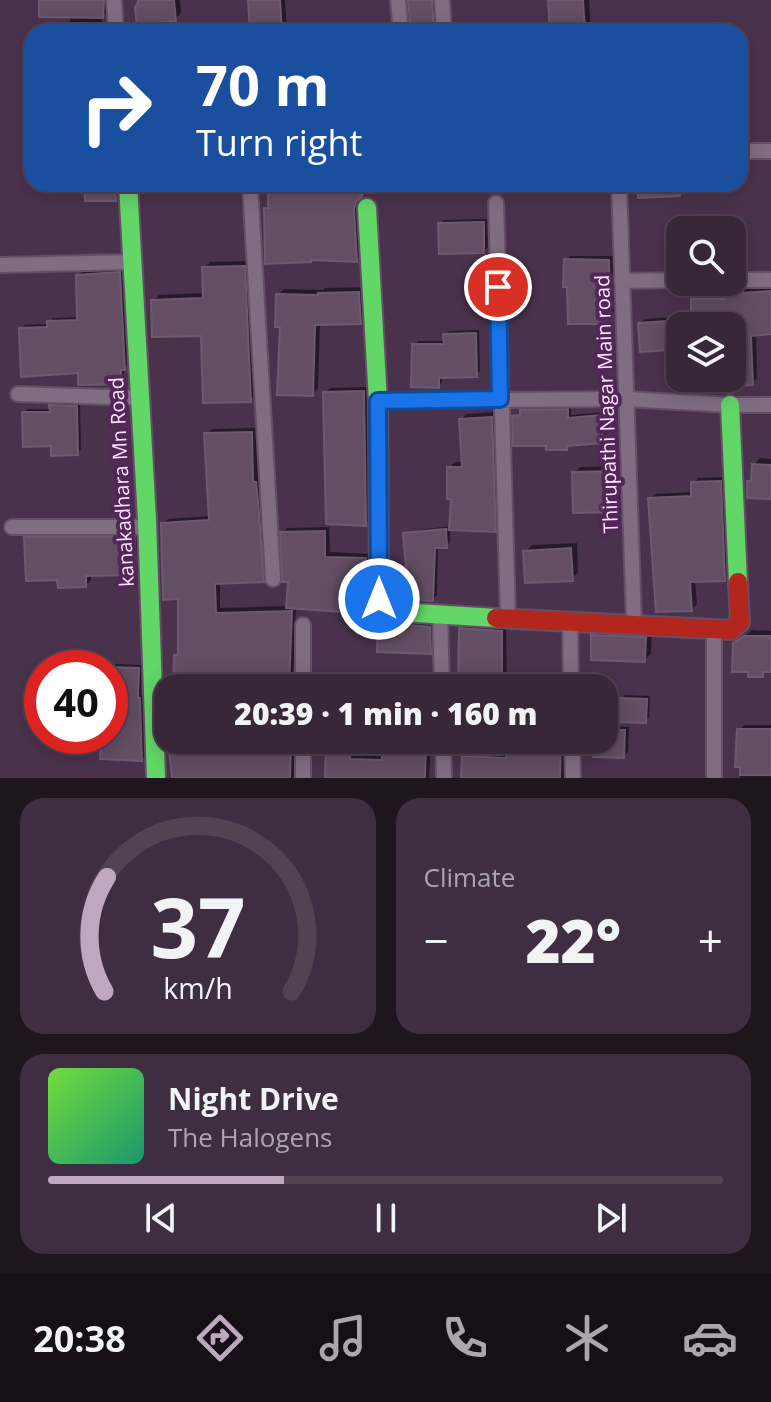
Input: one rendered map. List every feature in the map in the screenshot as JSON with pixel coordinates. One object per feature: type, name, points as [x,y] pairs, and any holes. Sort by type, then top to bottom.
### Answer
[{"type":"street","points":[[114,0],[116,24]]},
{"type":"street","points":[[398,0],[400,24]]},
{"type":"street","points":[[442,0],[444,24]]},
{"type":"street","points":[[748,151],[771,151]]},
{"type":"street","name":"kanakadhara Mn Road","points":[[128,192],[147,527],[156,778]]},
{"type":"street","points":[[250,192],[273,579]]},
{"type":"street","name":"Thirupathi Nagar Main road","points":[[619,192],[634,623]]},
{"type":"street","points":[[496,203],[508,616]]},
{"type":"street","points":[[367,208],[378,401],[379,599],[381,607],[392,613],[508,616],[731,630],[740,622],[730,405]]},
{"type":"street","points":[[0,265],[132,262]]},
{"type":"street","points":[[622,281],[666,280]]},
{"type":"street","points":[[746,280],[771,280]]},
{"type":"street","points":[[18,394],[139,398]]},
{"type":"street","points":[[378,401],[626,399],[771,405]]},
{"type":"street","points":[[12,527],[147,527]]},
{"type":"street","points":[[440,613],[442,674]]},
{"type":"street","points":[[570,622],[571,674]]},
{"type":"street","points":[[303,625],[303,674]]},
{"type":"street","points":[[714,631],[714,778]]},
{"type":"street","points":[[303,754],[303,778]]},
{"type":"street","points":[[443,754],[444,778]]},
{"type":"street","points":[[572,754],[573,778]]},
{"type":"building","points":[[39,0],[104,0],[103,18],[39,17]]},
{"type":"building","points":[[139,0],[174,0],[176,21],[137,24],[135,8]]},
{"type":"building","points":[[248,0],[280,0],[282,24],[250,24]]},
{"type":"building","points":[[408,0],[432,0],[434,24],[410,24]]},
{"type":"building","points":[[548,0],[583,0],[584,24],[550,24]]},
{"type":"building","points":[[84,192],[115,192],[116,201],[85,201]]},
{"type":"building","points":[[268,192],[362,192],[354,209],[357,262],[311,260],[265,264],[264,208],[268,208]]},
{"type":"building","points":[[638,192],[680,192],[680,196],[638,198]]},
{"type":"building","points":[[484,222],[484,253],[439,254],[438,223]]},
{"type":"building","points":[[564,259],[609,260],[611,324],[568,324],[567,287],[563,287]]},
{"type":"building","points":[[245,266],[251,402],[203,403],[201,336],[152,337],[151,300],[203,298],[202,267]]},
{"type":"building","points":[[120,272],[125,370],[121,370],[121,384],[78,385],[78,373],[21,377],[19,328],[47,327],[47,321],[77,320],[76,275]]},
{"type":"building","points":[[771,291],[771,334],[751,336],[753,385],[746,385],[746,312],[691,312],[691,299],[725,299],[725,296],[746,296],[746,293]]},
{"type":"building","points":[[359,292],[361,324],[315,325],[313,396],[277,395],[280,327],[275,327],[276,294]]},
{"type":"building","points":[[666,321],[666,350],[640,352],[638,323]]},
{"type":"building","points":[[476,333],[477,377],[439,378],[439,388],[411,387],[412,344],[444,344],[443,334]]},
{"type":"building","points":[[364,391],[366,526],[326,524],[323,392]]},
{"type":"building","points":[[49,405],[77,406],[78,455],[51,456],[51,446],[23,447],[22,412],[50,412]]},
{"type":"building","points":[[568,409],[568,418],[601,415],[603,443],[567,446],[567,450],[546,450],[546,446],[513,446],[512,416],[520,415],[520,410]]},
{"type":"building","points":[[492,417],[496,532],[449,530],[451,499],[447,499],[447,467],[462,467],[459,419]]},
{"type":"building","points":[[252,432],[253,482],[256,482],[258,500],[264,582],[215,584],[216,613],[292,611],[290,674],[173,674],[174,655],[178,655],[178,599],[163,600],[161,523],[209,520],[204,433]]},
{"type":"building","points":[[752,464],[771,465],[771,499],[747,498],[747,481],[751,481]]},
{"type":"building","points":[[614,471],[615,512],[573,513],[572,472]]},
{"type":"building","points":[[721,481],[725,581],[690,582],[692,611],[656,612],[648,498],[691,496],[691,482]]},
{"type":"building","points":[[446,529],[447,548],[435,548],[433,601],[402,599],[401,582],[404,581],[406,569],[403,533]]},
{"type":"building","points":[[325,531],[325,557],[366,558],[366,600],[372,616],[286,608],[288,582],[282,582],[280,532]]},
{"type":"building","points":[[24,537],[135,537],[136,575],[86,576],[86,587],[58,588],[57,580],[26,581]]},
{"type":"building","points":[[571,548],[573,581],[525,583],[523,551]]},
{"type":"building","points":[[378,622],[430,627],[431,654],[377,652]]},
{"type":"building","points":[[459,628],[502,631],[502,674],[458,674]]},
{"type":"building","points":[[591,635],[646,637],[645,662],[591,660]]},
{"type":"building","points":[[744,636],[771,636],[771,672],[763,672],[763,677],[748,677],[748,672],[732,672],[733,643]]},
{"type":"building","points":[[128,668],[139,668],[142,761],[100,759],[100,754],[128,754]]},
{"type":"building","points":[[619,698],[647,699],[646,723],[618,722]]},
{"type":"building","points":[[737,729],[771,729],[771,775],[740,775],[740,767],[735,767]]},
{"type":"building","points":[[618,730],[625,730],[624,758],[593,757],[593,754],[618,754]]},
{"type":"building","points":[[169,754],[291,754],[290,778],[172,778]]},
{"type":"building","points":[[326,754],[350,754],[350,759],[382,760],[382,754],[426,754],[425,778],[325,778]]},
{"type":"building","points":[[506,754],[561,754],[560,778],[461,778],[462,756],[506,758]]},
{"type":"traffic: fast","points":[[128,192],[147,520],[156,778]]},
{"type":"traffic: fast","points":[[367,208],[378,401],[379,599],[384,611],[496,618]]},
{"type":"traffic: fast","points":[[730,405],[738,582]]},
{"type":"traffic: jam","points":[[496,618],[731,630],[740,622],[738,582]]},
{"type":"route","points":[[379,599],[378,401],[500,399],[498,287]]}]
